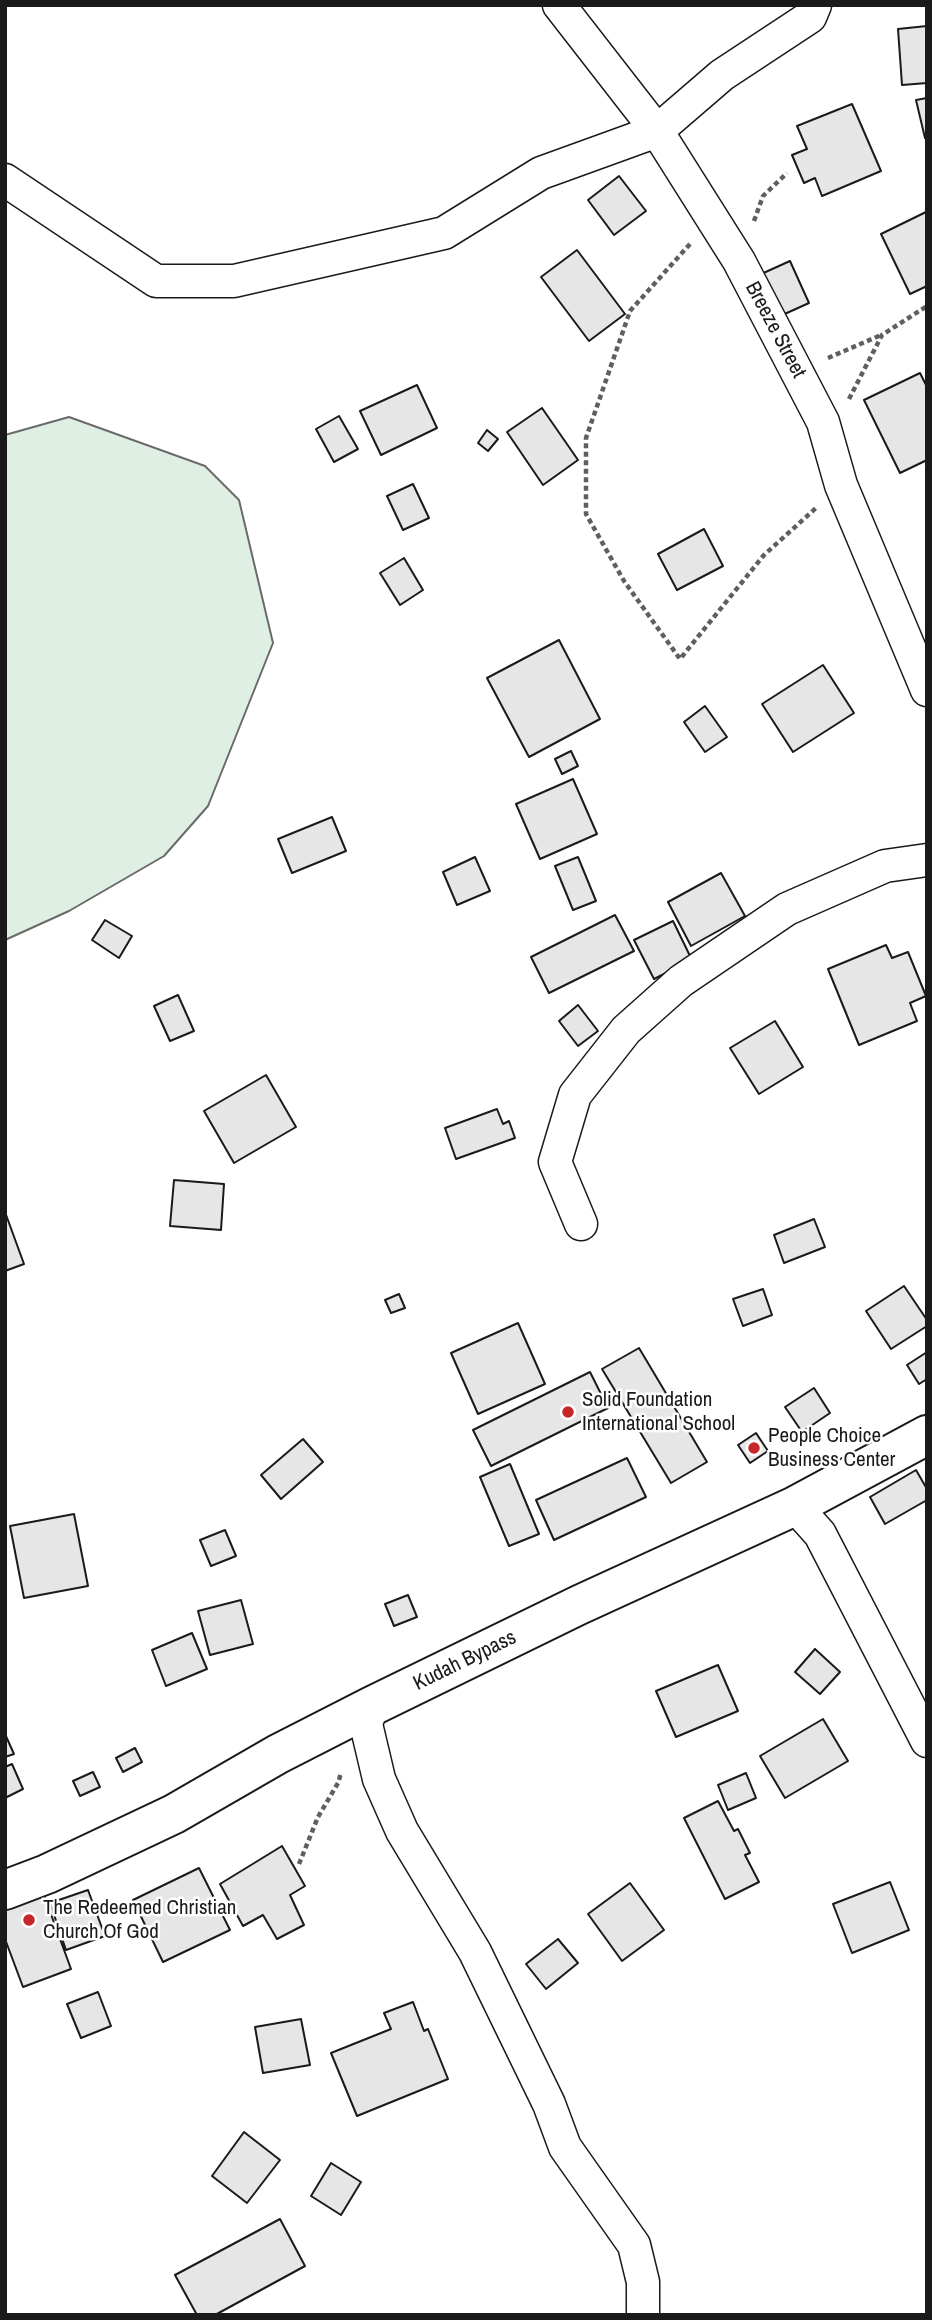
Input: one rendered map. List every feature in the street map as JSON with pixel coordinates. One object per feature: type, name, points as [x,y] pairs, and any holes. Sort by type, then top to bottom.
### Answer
[{"type":"street","name":"Breeze Street","points":[[559,5],[657,131],[739,261],[823,422],[841,485],[927,690]]},
{"type":"street","points":[[5,180],[156,281],[234,281],[444,233],[541,173],[657,131],[722,75],[810,16],[815,5]]},
{"type":"street","points":[[581,1224],[555,1162],[575,1095],[626,1030],[681,981],[787,909],[885,866],[927,860]]},
{"type":"street","name":"Kudah Bypass","points":[[5,1890],[47,1874],[174,1814],[278,1754],[369,1715],[579,1605],[795,1506],[927,1435]]},
{"type":"street","points":[[795,1506],[820,1534],[927,1741]]},
{"type":"street","points":[[369,1715],[379,1779],[402,1831],[475,1952],[549,2104],[565,2147],[634,2245],[643,2282],[643,2315]]},
{"type":"path","points":[[739,261],[763,196],[787,173]]},
{"type":"path","points":[[712,219],[630,311],[586,438],[586,514],[624,581],[680,659],[764,555],[841,485]]},
{"type":"path","points":[[796,371],[882,335],[927,306]]},
{"type":"path","points":[[848,401],[882,335]]},
{"type":"path","points":[[299,1864],[318,1817],[338,1783],[347,1754],[369,1715]]},
{"type":"green space","points":[[69,417],[205,466],[239,500],[273,643],[208,806],[164,856],[69,911],[5,940],[5,435]]},
{"type":"building","points":[[927,26],[927,83],[902,85],[898,29]]},
{"type":"building","points":[[927,98],[927,137],[925,138],[916,100]]},
{"type":"building","points":[[852,104],[881,171],[822,196],[815,178],[804,183],[792,155],[807,149],[797,126]]},
{"type":"building","points":[[619,176],[646,211],[614,235],[588,200]]},
{"type":"building","points":[[926,212],[927,286],[910,294],[881,234]]},
{"type":"building","points":[[577,250],[625,314],[589,341],[541,277]]},
{"type":"building","points":[[790,261],[809,303],[778,317],[759,275]]},
{"type":"building","points":[[920,373],[927,387],[927,460],[900,473],[864,400]]},
{"type":"building","points":[[417,385],[437,428],[381,455],[360,411]]},
{"type":"building","points":[[542,408],[578,460],[543,485],[507,432]]},
{"type":"building","points":[[339,416],[358,449],[334,462],[316,429]]},
{"type":"building","points":[[487,430],[498,439],[488,451],[478,443]]},
{"type":"building","points":[[413,484],[429,518],[403,530],[387,496]]},
{"type":"building","points":[[704,529],[723,566],[677,590],[658,554]]},
{"type":"building","points":[[404,558],[423,590],[400,605],[380,573]]},
{"type":"building","points":[[559,640],[600,719],[529,757],[487,678]]},
{"type":"building","points":[[823,665],[854,713],[793,752],[762,704]]},
{"type":"building","points":[[705,706],[727,737],[705,752],[684,722]]},
{"type":"building","points":[[571,751],[578,766],[562,774],[555,759]]},
{"type":"building","points":[[573,779],[597,834],[540,859],[516,804]]},
{"type":"building","points":[[332,817],[346,851],[292,873],[278,839]]},
{"type":"building","points":[[475,857],[490,891],[457,905],[443,872]]},
{"type":"building","points":[[578,857],[596,901],[573,910],[555,866]]},
{"type":"building","points":[[721,873],[745,916],[691,946],[668,902]]},
{"type":"building","points":[[615,915],[634,951],[549,993],[531,957]]},
{"type":"building","points":[[105,920],[132,936],[119,958],[92,940]]},
{"type":"building","points":[[673,921],[692,960],[654,979],[634,940]]},
{"type":"building","points":[[886,945],[892,958],[908,952],[926,996],[910,1003],[917,1021],[859,1045],[828,969]]},
{"type":"building","points":[[178,995],[194,1031],[170,1041],[154,1006]]},
{"type":"building","points":[[578,1005],[598,1031],[578,1046],[559,1021]]},
{"type":"building","points":[[775,1021],[803,1067],[759,1094],[730,1048]]},
{"type":"building","points":[[266,1075],[296,1127],[234,1163],[204,1111]]},
{"type":"building","points":[[497,1109],[503,1124],[509,1121],[515,1138],[456,1159],[445,1128]]},
{"type":"building","points":[[174,1180],[224,1184],[221,1230],[170,1226]]},
{"type":"building","points":[[5,1212],[24,1264],[5,1271]]},
{"type":"building","points":[[814,1219],[825,1247],[784,1263],[774,1235]]},
{"type":"building","points":[[904,1286],[927,1320],[927,1326],[891,1349],[866,1311]]},
{"type":"building","points":[[763,1289],[772,1315],[743,1326],[733,1299]]},
{"type":"building","points":[[399,1294],[405,1308],[391,1313],[385,1300]]},
{"type":"building","points":[[518,1323],[545,1384],[478,1414],[451,1353]]},
{"type":"building","points":[[639,1348],[707,1462],[671,1483],[602,1369]]},
{"type":"building","points":[[927,1352],[927,1379],[919,1384],[907,1365]]},
{"type":"building","points":[[590,1372],[608,1408],[491,1466],[473,1430]]},
{"type":"building","points":[[814,1388],[830,1413],[802,1432],[785,1407]]},
{"type":"building","points":[[756,1433],[768,1451],[750,1463],[738,1445]]},
{"type":"building","points":[[303,1439],[323,1462],[281,1499],[261,1475]]},
{"type":"building","points":[[627,1458],[646,1497],[554,1540],[536,1500]]},
{"type":"building","points":[[510,1464],[539,1534],[509,1546],[480,1477]]},
{"type":"building","points":[[916,1470],[927,1489],[927,1500],[885,1524],[870,1497]]},
{"type":"building","points":[[74,1514],[88,1586],[24,1598],[10,1526]]},
{"type":"building","points":[[225,1530],[236,1556],[211,1566],[200,1540]]},
{"type":"building","points":[[408,1595],[417,1617],[394,1626],[385,1604]]},
{"type":"building","points":[[241,1600],[253,1644],[210,1655],[198,1611]]},
{"type":"building","points":[[192,1633],[207,1669],[166,1686],[152,1650]]},
{"type":"building","points":[[815,1649],[840,1672],[820,1694],[795,1672]]},
{"type":"building","points":[[718,1665],[738,1711],[676,1737],[656,1691]]},
{"type":"building","points":[[823,1719],[848,1761],[785,1798],[760,1756]]},
{"type":"building","points":[[5,1734],[14,1754],[5,1757]]},
{"type":"building","points":[[135,1748],[142,1762],[123,1772],[116,1758]]},
{"type":"building","points":[[12,1764],[23,1789],[5,1798],[5,1767]]},
{"type":"building","points":[[93,1772],[100,1787],[80,1796],[73,1781]]},
{"type":"building","points":[[746,1773],[756,1798],[728,1810],[718,1785]]},
{"type":"building","points":[[718,1801],[734,1831],[738,1829],[750,1853],[745,1855],[759,1882],[725,1899],[684,1818]]},
{"type":"building","points":[[282,1846],[305,1886],[290,1895],[304,1925],[277,1939],[263,1915],[243,1926],[220,1884]]},
{"type":"building","points":[[199,1868],[230,1930],[163,1962],[133,1900]]},
{"type":"building","points":[[890,1882],[909,1930],[852,1953],[833,1904]]},
{"type":"building","points":[[630,1883],[664,1930],[622,1961],[588,1914]]},
{"type":"building","name":"The Redeemed Christian Church Of God","points":[[41,1887],[71,1969],[23,1987],[5,1939],[5,1900]]},
{"type":"building","points":[[88,1890],[105,1936],[66,1950],[50,1903]]},
{"type":"building","points":[[558,1939],[578,1963],[546,1989],[526,1964]]},
{"type":"building","points":[[98,1992],[111,2026],[81,2038],[67,2004]]},
{"type":"building","points":[[413,2002],[424,2031],[428,2029],[448,2079],[357,2116],[331,2053],[391,2029],[384,2013]]},
{"type":"building","points":[[301,2019],[310,2065],[263,2073],[255,2027]]},
{"type":"building","points":[[244,2132],[280,2160],[247,2203],[212,2176]]},
{"type":"building","points":[[331,2163],[361,2182],[341,2215],[311,2196]]},
{"type":"building","points":[[280,2219],[305,2266],[215,2315],[197,2315],[175,2275]]},
{"type":"place","name":"Solid Foundation International School","points":[[568,1412]]},
{"type":"place","name":"People Choice Business Center","points":[[754,1448]]},
{"type":"place","name":"The Redeemed Christian Church Of God","points":[[29,1920]]}]
